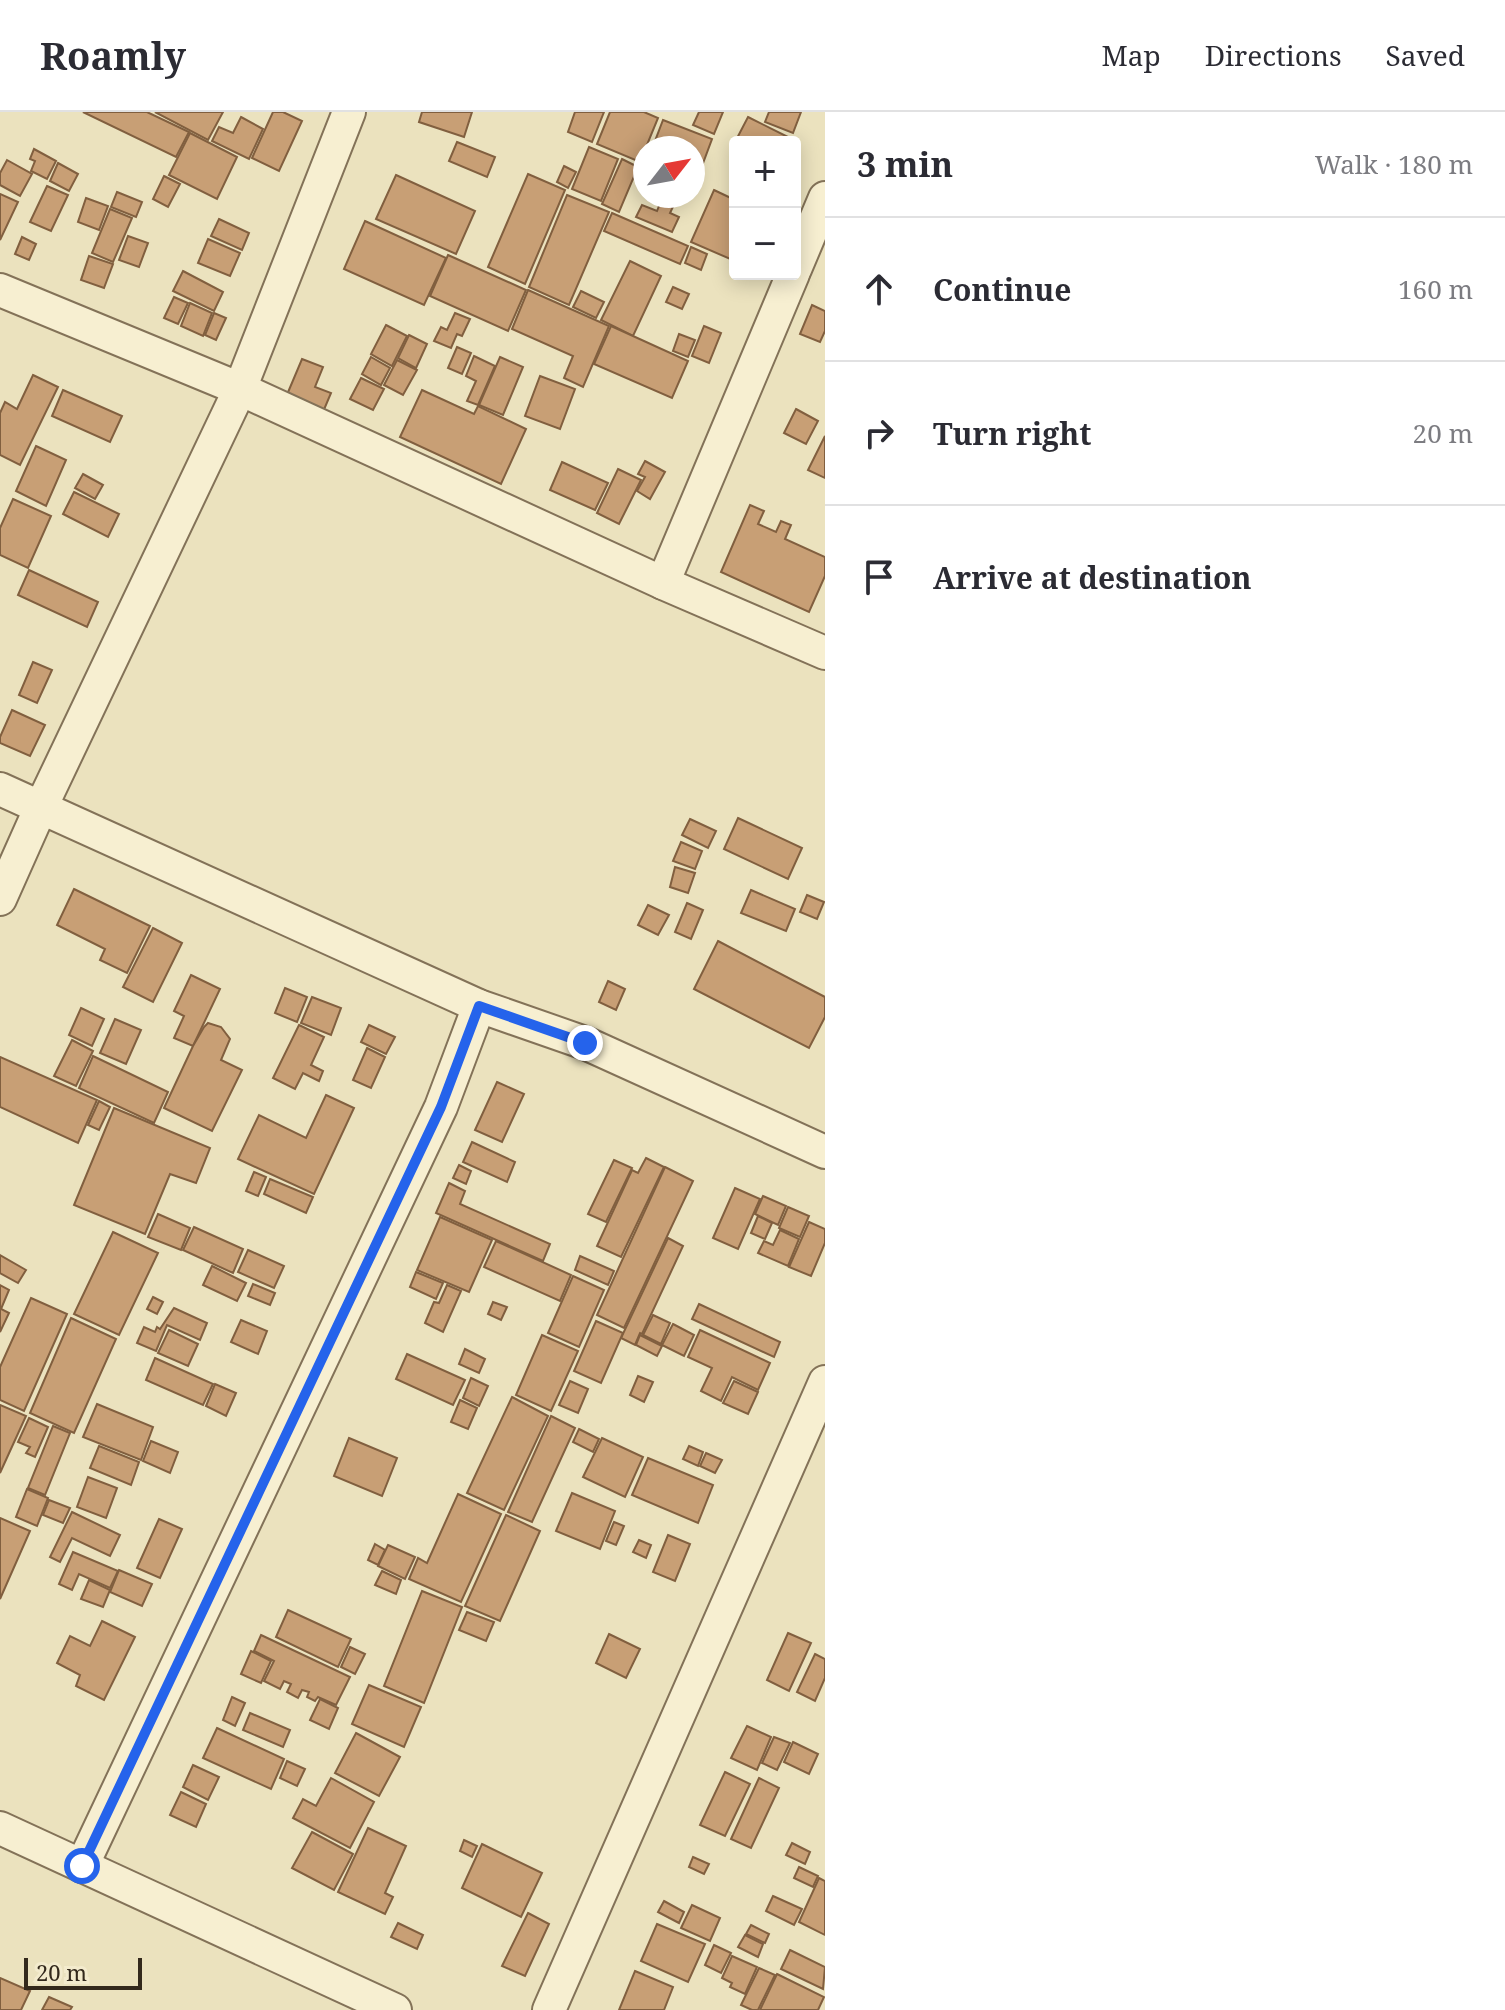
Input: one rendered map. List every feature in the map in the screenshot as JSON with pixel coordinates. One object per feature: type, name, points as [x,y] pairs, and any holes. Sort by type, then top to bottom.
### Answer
[{"type":"street","points":[[0,899],[240,389],[349,112]]},
{"type":"street","points":[[801,255],[825,198]]},
{"type":"street","points":[[663,583],[791,280]]},
{"type":"street","points":[[0,290],[240,389],[663,583],[825,653]]},
{"type":"street","points":[[0,789],[479,1006],[585,1043],[825,1152]]},
{"type":"street","points":[[82,1866],[441,1107],[479,1006]]},
{"type":"street","points":[[549,2010],[825,1382]]},
{"type":"street","points":[[0,1828],[395,2010]]},
{"type":"building","points":[[83,112],[147,112],[189,132],[176,157]]},
{"type":"building","points":[[155,112],[223,112],[208,140]]},
{"type":"building","points":[[273,112],[283,112],[302,121],[279,171],[252,158]]},
{"type":"building","points":[[422,112],[472,112],[464,137],[419,122]]},
{"type":"building","points":[[575,112],[604,112],[592,142],[568,132]]},
{"type":"building","points":[[610,112],[644,112],[658,118],[651,136],[633,136],[633,159],[597,144]]},
{"type":"building","points":[[699,112],[723,112],[714,134],[693,125]]},
{"type":"building","points":[[769,112],[801,112],[793,133],[765,122]]},
{"type":"building","points":[[241,117],[263,129],[249,159],[212,141],[219,127],[233,133]]},
{"type":"building","points":[[748,117],[786,136],[738,136]]},
{"type":"building","points":[[663,120],[704,136],[657,136]]},
{"type":"building","points":[[190,133],[237,157],[217,199],[169,175]]},
{"type":"building","points":[[705,136],[712,139],[705,158]]},
{"type":"building","points":[[457,142],[495,157],[487,177],[449,161]]},
{"type":"building","points":[[589,147],[618,159],[601,201],[572,189]]},
{"type":"building","points":[[34,149],[56,161],[47,179],[31,171],[35,161],[30,159]]},
{"type":"building","points":[[622,159],[633,164],[633,179],[619,212],[602,204]]},
{"type":"building","points":[[7,160],[32,174],[20,196],[0,185],[0,173]]},
{"type":"building","points":[[58,163],[78,174],[69,191],[50,181]]},
{"type":"building","points":[[564,166],[576,172],[568,188],[557,182]]},
{"type":"building","points":[[528,174],[565,190],[525,284],[488,267]]},
{"type":"building","points":[[396,175],[475,211],[456,254],[376,219]]},
{"type":"building","points":[[164,176],[180,184],[168,207],[153,199]]},
{"type":"building","points":[[47,186],[68,195],[51,231],[30,222]]},
{"type":"building","points":[[714,190],[729,197],[729,258],[691,242]]},
{"type":"building","points":[[117,192],[142,202],[136,217],[111,207]]},
{"type":"building","points":[[0,194],[18,202],[0,240]]},
{"type":"building","points":[[567,195],[609,212],[569,305],[529,287]]},
{"type":"building","points":[[86,198],[108,206],[99,230],[78,222]]},
{"type":"building","points":[[640,208],[657,211],[658,208],[672,208],[670,213],[679,217],[672,232],[636,217]]},
{"type":"building","points":[[110,209],[132,218],[113,262],[92,253]]},
{"type":"building","points":[[612,213],[688,246],[680,264],[604,231]]},
{"type":"building","points":[[219,219],[249,233],[242,250],[211,236]]},
{"type":"building","points":[[365,221],[446,258],[424,305],[344,269]]},
{"type":"building","points":[[128,236],[148,243],[139,267],[119,260]]},
{"type":"building","points":[[22,237],[36,244],[29,260],[15,254]]},
{"type":"building","points":[[208,239],[240,253],[230,276],[198,263]]},
{"type":"building","points":[[691,247],[707,254],[701,270],[685,263]]},
{"type":"building","points":[[448,255],[526,290],[508,331],[430,296]]},
{"type":"building","points":[[89,256],[113,264],[104,288],[81,280]]},
{"type":"building","points":[[630,261],[661,276],[633,336],[601,320]]},
{"type":"building","points":[[183,271],[223,292],[214,311],[173,291]]},
{"type":"building","points":[[673,287],[689,294],[682,309],[666,302]]},
{"type":"building","points":[[528,290],[609,326],[583,387],[564,378],[573,356],[512,329]]},
{"type":"building","points":[[581,291],[604,302],[596,318],[573,307]]},
{"type":"building","points":[[174,297],[188,303],[178,324],[164,318]]},
{"type":"building","points":[[190,303],[212,313],[203,336],[181,326]]},
{"type":"building","points":[[812,305],[825,311],[825,331],[820,342],[800,334]]},
{"type":"building","points":[[214,313],[226,318],[216,340],[205,335]]},
{"type":"building","points":[[455,313],[470,319],[462,336],[457,334],[451,348],[434,341],[441,327],[447,330]]},
{"type":"building","points":[[386,325],[407,336],[392,366],[371,354]]},
{"type":"building","points":[[611,326],[688,361],[672,398],[594,364]]},
{"type":"building","points":[[704,326],[721,333],[709,363],[692,356]]},
{"type":"building","points":[[679,334],[695,340],[688,357],[673,351]]},
{"type":"building","points":[[409,335],[427,344],[416,368],[398,358]]},
{"type":"building","points":[[457,347],[471,353],[462,374],[448,368]]},
{"type":"building","points":[[474,356],[495,366],[478,405],[467,401],[476,381],[466,376]]},
{"type":"building","points":[[371,357],[390,368],[381,385],[362,374]]},
{"type":"building","points":[[500,357],[523,367],[503,415],[479,405]]},
{"type":"building","points":[[302,359],[323,367],[315,387],[331,393],[323,412],[286,397]]},
{"type":"building","points":[[397,360],[417,370],[403,395],[384,385]]},
{"type":"building","points":[[33,375],[58,387],[20,465],[0,455],[0,413],[5,402],[17,409]]},
{"type":"building","points":[[540,376],[575,389],[560,429],[525,416]]},
{"type":"building","points":[[361,378],[384,389],[373,410],[350,399]]},
{"type":"building","points":[[63,390],[122,416],[110,442],[52,416]]},
{"type":"building","points":[[422,390],[474,414],[478,406],[526,429],[501,484],[400,437]]},
{"type":"building","points":[[796,409],[818,421],[806,444],[784,433]]},
{"type":"building","points":[[825,436],[825,478],[808,470]]},
{"type":"building","points":[[36,446],[66,460],[46,506],[16,491]]},
{"type":"building","points":[[645,461],[665,472],[650,499],[637,491],[645,477],[638,474]]},
{"type":"building","points":[[562,462],[608,483],[595,510],[550,490]]},
{"type":"building","points":[[618,469],[641,480],[619,524],[597,513]]},
{"type":"building","points":[[83,474],[103,485],[95,499],[75,488]]},
{"type":"building","points":[[74,492],[119,514],[108,537],[63,514]]},
{"type":"building","points":[[13,499],[51,516],[28,568],[0,555],[0,528]]},
{"type":"building","points":[[750,505],[764,511],[758,524],[776,532],[781,521],[791,525],[785,539],[825,557],[825,576],[809,612],[721,572]]},
{"type":"building","points":[[29,570],[98,602],[87,627],[18,595]]},
{"type":"building","points":[[33,662],[52,670],[37,703],[19,695]]},
{"type":"building","points":[[12,710],[45,725],[30,756],[0,743]]},
{"type":"building","points":[[738,818],[802,848],[788,879],[724,849]]},
{"type":"building","points":[[690,819],[716,831],[708,848],[682,835]]},
{"type":"building","points":[[681,842],[702,851],[695,869],[673,861]]},
{"type":"building","points":[[675,867],[695,873],[688,893],[670,887]]},
{"type":"building","points":[[74,889],[150,926],[127,973],[100,960],[105,949],[57,925]]},
{"type":"building","points":[[751,890],[795,909],[786,931],[741,913]]},
{"type":"building","points":[[807,895],[824,902],[817,919],[800,912]]},
{"type":"building","points":[[687,903],[703,910],[691,939],[675,932]]},
{"type":"building","points":[[648,905],[669,915],[658,935],[638,925]]},
{"type":"building","points":[[153,928],[182,943],[153,1002],[123,987]]},
{"type":"building","points":[[718,941],[825,997],[825,1017],[809,1048],[694,989]]},
{"type":"building","points":[[191,975],[220,989],[193,1046],[174,1038],[184,1016],[174,1011]]},
{"type":"building","points":[[608,981],[625,989],[616,1010],[599,1002]]},
{"type":"building","points":[[285,988],[307,997],[297,1022],[275,1013]]},
{"type":"building","points":[[312,997],[341,1008],[331,1035],[301,1023]]},
{"type":"building","points":[[81,1008],[104,1019],[92,1046],[69,1035]]},
{"type":"building","points":[[115,1019],[141,1030],[126,1064],[100,1053]]},
{"type":"building","points":[[208,1023],[221,1027],[230,1039],[221,1060],[242,1070],[212,1131],[164,1108],[193,1046]]},
{"type":"building","points":[[299,1025],[324,1037],[311,1065],[323,1071],[319,1081],[303,1073],[295,1089],[273,1078]]},
{"type":"building","points":[[369,1025],[395,1037],[386,1054],[361,1042]]},
{"type":"building","points":[[72,1040],[93,1051],[76,1086],[54,1076]]},
{"type":"building","points":[[367,1048],[385,1057],[371,1088],[353,1080]]},
{"type":"building","points":[[93,1056],[168,1092],[154,1123],[79,1088]]},
{"type":"building","points":[[0,1057],[97,1100],[78,1143],[0,1107]]},
{"type":"building","points":[[497,1082],[524,1094],[502,1142],[475,1130]]},
{"type":"building","points":[[326,1095],[354,1108],[314,1194],[238,1159],[259,1115],[306,1138]]},
{"type":"building","points":[[99,1101],[110,1107],[99,1130],[88,1125]]},
{"type":"building","points":[[114,1108],[210,1148],[196,1183],[170,1174],[145,1234],[74,1205]]},
{"type":"building","points":[[472,1142],[515,1162],[507,1182],[463,1162]]},
{"type":"building","points":[[646,1158],[664,1167],[621,1257],[597,1246],[632,1170],[638,1173]]},
{"type":"building","points":[[614,1160],[632,1168],[606,1222],[588,1214]]},
{"type":"building","points":[[459,1165],[471,1171],[466,1184],[453,1178]]},
{"type":"building","points":[[665,1167],[693,1181],[624,1328],[597,1315]]},
{"type":"building","points":[[254,1172],[266,1177],[258,1196],[246,1191]]},
{"type":"building","points":[[270,1179],[313,1197],[306,1213],[264,1194]]},
{"type":"building","points":[[449,1183],[465,1191],[460,1204],[550,1244],[543,1261],[436,1213]]},
{"type":"building","points":[[735,1188],[760,1199],[738,1249],[713,1238]]},
{"type":"building","points":[[763,1196],[786,1206],[778,1225],[755,1214]]},
{"type":"building","points":[[788,1207],[809,1216],[800,1237],[779,1228]]},
{"type":"building","points":[[158,1214],[190,1228],[181,1250],[148,1237]]},
{"type":"building","points":[[758,1216],[772,1223],[765,1239],[751,1233]]},
{"type":"building","points":[[440,1217],[492,1240],[469,1292],[417,1270]]},
{"type":"building","points":[[809,1222],[825,1229],[825,1243],[811,1276],[789,1267]]},
{"type":"building","points":[[194,1227],[243,1249],[233,1273],[183,1250]]},
{"type":"building","points":[[780,1230],[799,1239],[788,1266],[758,1253],[764,1241],[773,1245]]},
{"type":"building","points":[[113,1232],[158,1253],[119,1335],[74,1314]]},
{"type":"building","points":[[668,1238],[683,1246],[635,1345],[621,1338]]},
{"type":"building","points":[[496,1241],[571,1275],[560,1301],[484,1267]]},
{"type":"building","points":[[248,1250],[284,1266],[274,1288],[238,1272]]},
{"type":"building","points":[[0,1255],[26,1270],[18,1283],[0,1273]]},
{"type":"building","points":[[580,1256],[614,1271],[608,1285],[575,1270]]},
{"type":"building","points":[[212,1266],[246,1283],[237,1301],[203,1285]]},
{"type":"building","points":[[416,1272],[443,1283],[436,1299],[410,1287]]},
{"type":"building","points":[[573,1276],[604,1290],[579,1347],[548,1333]]},
{"type":"building","points":[[253,1284],[275,1293],[270,1305],[248,1296]]},
{"type":"building","points":[[0,1285],[9,1290],[1,1309],[9,1313],[0,1332]]},
{"type":"building","points":[[447,1285],[461,1291],[443,1332],[425,1323],[434,1302],[439,1303]]},
{"type":"building","points":[[153,1297],[163,1302],[157,1314],[147,1309]]},
{"type":"building","points":[[31,1298],[67,1314],[24,1411],[0,1400],[0,1367]]},
{"type":"building","points":[[493,1302],[507,1307],[501,1320],[488,1314]]},
{"type":"building","points":[[699,1304],[780,1342],[774,1357],[692,1319]]},
{"type":"building","points":[[174,1308],[207,1323],[200,1340],[167,1325],[156,1351],[137,1343],[144,1327],[155,1332],[157,1327],[160,1329]]},
{"type":"building","points":[[653,1315],[670,1323],[661,1344],[643,1335]]},
{"type":"building","points":[[71,1318],[116,1339],[74,1433],[30,1413]]},
{"type":"building","points":[[241,1320],[267,1331],[258,1354],[231,1342]]},
{"type":"building","points":[[596,1321],[623,1333],[601,1383],[574,1371]]},
{"type":"building","points":[[673,1324],[694,1335],[684,1356],[662,1345]]},
{"type":"building","points":[[169,1330],[198,1344],[188,1366],[158,1353]]},
{"type":"building","points":[[700,1330],[770,1363],[758,1390],[732,1377],[721,1401],[701,1391],[712,1368],[688,1357]]},
{"type":"building","points":[[542,1335],[578,1351],[551,1411],[516,1395]]},
{"type":"building","points":[[640,1335],[662,1346],[657,1356],[636,1345]]},
{"type":"building","points":[[465,1349],[485,1359],[479,1373],[459,1364]]},
{"type":"building","points":[[407,1354],[465,1380],[453,1405],[396,1379]]},
{"type":"building","points":[[155,1358],[213,1384],[203,1405],[146,1380]]},
{"type":"building","points":[[638,1376],[653,1382],[644,1402],[630,1395]]},
{"type":"building","points":[[471,1378],[488,1386],[479,1406],[463,1398]]},
{"type":"building","points":[[570,1381],[588,1389],[578,1413],[559,1405]]},
{"type":"building","points":[[734,1381],[758,1392],[748,1414],[723,1403]]},
{"type":"building","points":[[215,1384],[236,1393],[226,1416],[206,1406]]},
{"type":"building","points":[[512,1397],[548,1416],[504,1510],[467,1493]]},
{"type":"building","points":[[460,1400],[477,1408],[468,1429],[451,1422]]},
{"type":"building","points":[[97,1404],[153,1427],[141,1460],[83,1437]]},
{"type":"building","points":[[0,1405],[26,1416],[0,1473]]},
{"type":"building","points":[[551,1416],[575,1428],[532,1522],[508,1512]]},
{"type":"building","points":[[29,1418],[48,1427],[35,1457],[26,1453],[30,1447],[18,1442]]},
{"type":"building","points":[[53,1426],[70,1433],[45,1495],[28,1488]]},
{"type":"building","points":[[579,1429],[599,1439],[593,1452],[573,1442]]},
{"type":"building","points":[[349,1438],[397,1458],[382,1496],[334,1476]]},
{"type":"building","points":[[602,1438],[643,1457],[625,1497],[583,1477]]},
{"type":"building","points":[[151,1441],[178,1452],[170,1473],[143,1461]]},
{"type":"building","points":[[99,1446],[139,1462],[131,1485],[90,1468]]},
{"type":"building","points":[[689,1446],[703,1452],[698,1466],[683,1459]]},
{"type":"building","points":[[706,1453],[722,1460],[715,1473],[700,1466]]},
{"type":"building","points":[[648,1458],[713,1485],[698,1523],[632,1495]]},
{"type":"building","points":[[88,1477],[117,1488],[106,1518],[77,1507]]},
{"type":"building","points":[[27,1489],[48,1498],[37,1526],[16,1517]]},
{"type":"building","points":[[572,1493],[615,1511],[600,1549],[556,1531]]},
{"type":"building","points":[[458,1494],[501,1514],[461,1602],[409,1579],[418,1558],[427,1563]]},
{"type":"building","points":[[49,1500],[70,1508],[63,1523],[43,1515]]},
{"type":"building","points":[[72,1512],[120,1535],[110,1556],[72,1538],[60,1562],[50,1557]]},
{"type":"building","points":[[506,1515],[540,1531],[500,1621],[465,1606]]},
{"type":"building","points":[[0,1518],[30,1531],[0,1599]]},
{"type":"building","points":[[159,1519],[182,1529],[160,1578],[137,1568]]},
{"type":"building","points":[[614,1522],[624,1526],[616,1545],[606,1541]]},
{"type":"building","points":[[668,1535],[690,1544],[675,1581],[653,1572]]},
{"type":"building","points":[[639,1540],[651,1545],[646,1558],[633,1552]]},
{"type":"building","points":[[375,1544],[385,1550],[378,1565],[368,1560]]},
{"type":"building","points":[[388,1545],[415,1557],[405,1579],[378,1566]]},
{"type":"building","points":[[73,1552],[118,1571],[110,1588],[79,1574],[72,1590],[59,1584]]},
{"type":"building","points":[[119,1570],[152,1584],[142,1606],[110,1592]]},
{"type":"building","points":[[382,1571],[401,1580],[396,1594],[375,1585]]},
{"type":"building","points":[[89,1580],[110,1590],[103,1607],[81,1599]]},
{"type":"building","points":[[422,1591],[462,1607],[424,1703],[384,1686]]},
{"type":"building","points":[[288,1610],[351,1639],[338,1667],[276,1637]]},
{"type":"building","points":[[467,1612],[494,1622],[486,1641],[459,1630]]},
{"type":"building","points":[[102,1621],[135,1637],[104,1700],[76,1686],[80,1675],[57,1663],[70,1636],[90,1646]]},
{"type":"building","points":[[788,1633],[811,1643],[789,1691],[767,1680]]},
{"type":"building","points":[[609,1634],[640,1649],[626,1678],[596,1663]]},
{"type":"building","points":[[261,1635],[350,1677],[336,1705],[318,1697],[315,1701],[307,1697],[309,1692],[302,1690],[298,1698],[287,1692],[291,1684],[284,1681],[280,1689],[264,1681],[274,1661],[254,1651]]},
{"type":"building","points":[[350,1647],[365,1654],[355,1674],[341,1667]]},
{"type":"building","points":[[251,1651],[271,1661],[261,1683],[241,1674]]},
{"type":"building","points":[[815,1654],[825,1659],[825,1678],[815,1701],[797,1692]]},
{"type":"building","points":[[369,1685],[421,1707],[404,1747],[352,1724]]},
{"type":"building","points":[[232,1697],[245,1703],[235,1726],[223,1720]]},
{"type":"building","points":[[320,1699],[338,1708],[329,1729],[310,1720]]},
{"type":"building","points":[[250,1713],[290,1730],[283,1747],[243,1730]]},
{"type":"building","points":[[747,1726],[771,1737],[757,1770],[731,1758]]},
{"type":"building","points":[[217,1728],[284,1759],[271,1789],[203,1758]]},
{"type":"building","points":[[356,1733],[400,1757],[379,1796],[335,1773]]},
{"type":"building","points":[[774,1737],[790,1743],[777,1770],[762,1763]]},
{"type":"building","points":[[793,1742],[818,1754],[809,1774],[784,1762]]},
{"type":"building","points":[[287,1761],[305,1769],[297,1786],[280,1778]]},
{"type":"building","points":[[193,1765],[219,1777],[208,1800],[183,1787]]},
{"type":"building","points":[[725,1772],[750,1784],[725,1836],[700,1825]]},
{"type":"building","points":[[331,1778],[374,1802],[350,1848],[293,1818],[303,1799],[316,1806]]},
{"type":"building","points":[[759,1778],[779,1788],[751,1848],[731,1839]]},
{"type":"building","points":[[181,1792],[206,1804],[196,1827],[170,1815]]},
{"type":"building","points":[[368,1828],[406,1846],[385,1893],[393,1897],[385,1914],[338,1892]]},
{"type":"building","points":[[312,1832],[353,1854],[334,1890],[292,1868]]},
{"type":"building","points":[[464,1840],[477,1846],[472,1857],[460,1851]]},
{"type":"building","points":[[792,1843],[810,1852],[805,1864],[786,1855]]},
{"type":"building","points":[[482,1844],[542,1873],[521,1917],[462,1888]]},
{"type":"building","points":[[693,1857],[709,1864],[704,1874],[689,1867]]},
{"type":"building","points":[[799,1867],[818,1876],[813,1887],[794,1878]]},
{"type":"building","points":[[819,1878],[825,1881],[825,1935],[799,1922]]},
{"type":"building","points":[[773,1896],[802,1909],[794,1925],[766,1911]]},
{"type":"building","points":[[664,1901],[684,1912],[679,1923],[658,1912]]},
{"type":"building","points":[[692,1905],[720,1918],[710,1941],[681,1928]]},
{"type":"building","points":[[528,1913],[549,1924],[525,1976],[502,1966]]},
{"type":"building","points":[[398,1923],[423,1935],[417,1949],[391,1937]]},
{"type":"building","points":[[657,1924],[705,1944],[688,1982],[641,1961]]},
{"type":"building","points":[[751,1925],[769,1934],[765,1943],[746,1934]]},
{"type":"building","points":[[745,1935],[763,1944],[758,1957],[738,1947]]},
{"type":"building","points":[[714,1945],[731,1953],[721,1973],[705,1965]]},
{"type":"building","points":[[790,1950],[825,1967],[823,1989],[781,1969]]},
{"type":"building","points":[[732,1956],[757,1967],[745,1994],[730,1987],[732,1983],[722,1978]]},
{"type":"building","points":[[759,1968],[775,1975],[758,2010],[752,2010],[741,2005]]},
{"type":"building","points":[[635,1971],[673,1987],[664,2010],[619,2010]]},
{"type":"building","points":[[777,1974],[824,1997],[818,2010],[760,2010]]},
{"type":"building","points":[[0,1978],[30,1991],[21,2010],[0,2010]]},
{"type":"building","points":[[49,1997],[72,2007],[70,2010],[42,2010]]},
{"type":"route","points":[[82,1866],[441,1107],[479,1006],[585,1043]]}]
